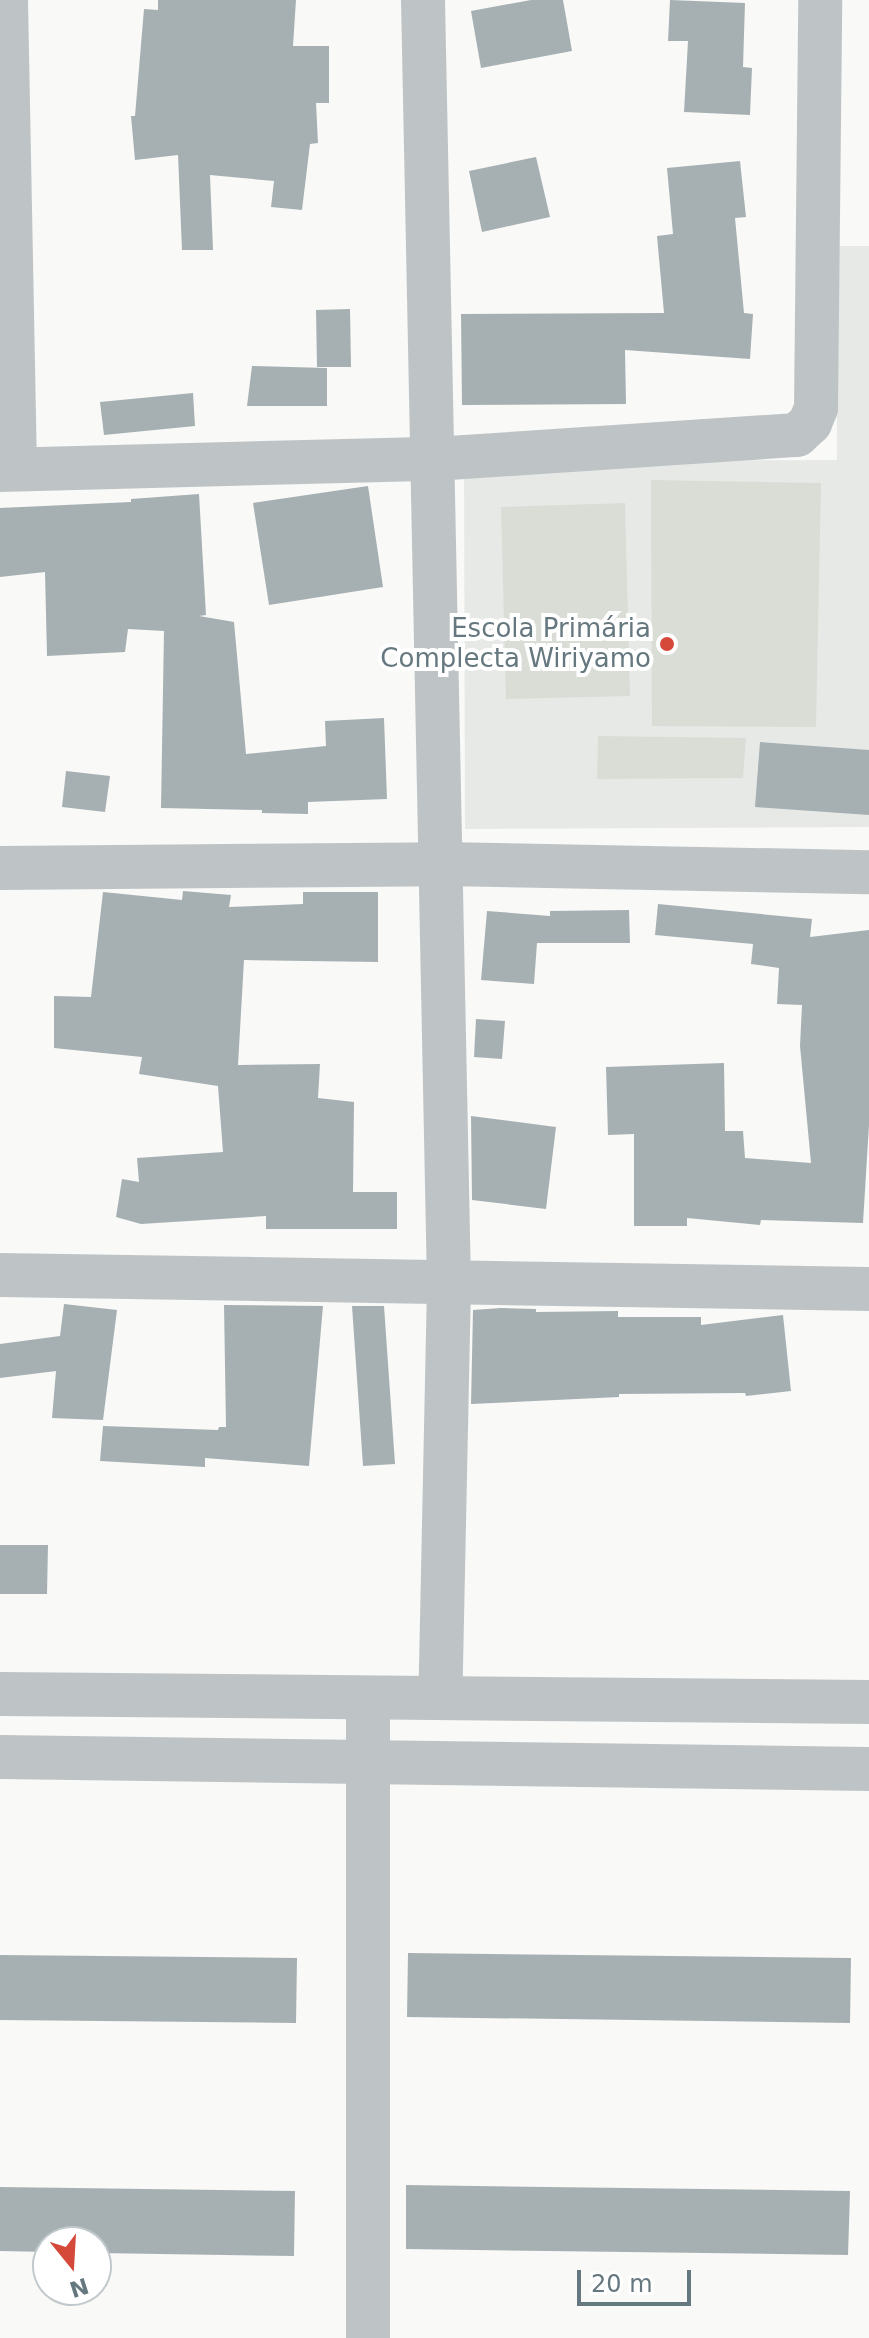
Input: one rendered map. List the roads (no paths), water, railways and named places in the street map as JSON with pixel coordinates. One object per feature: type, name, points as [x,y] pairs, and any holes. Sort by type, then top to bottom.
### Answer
[{"type":"street","points":[[6,0],[8,469],[434,459],[797,435],[810,423],[816,408],[820,0]]},
{"type":"street","points":[[423,0],[443,864],[449,1285],[440,1698]]},
{"type":"street","points":[[0,868],[443,864],[869,872]]},
{"type":"street","points":[[0,1275],[449,1285],[869,1289]]},
{"type":"street","points":[[0,1694],[869,1702]]},
{"type":"street","points":[[368,1698],[368,2338]]},
{"type":"street","points":[[0,1757],[869,1769]]},
{"type":"place","name":"Escola Primária Complecta Wiriyamo","points":[[667,644]]}]
